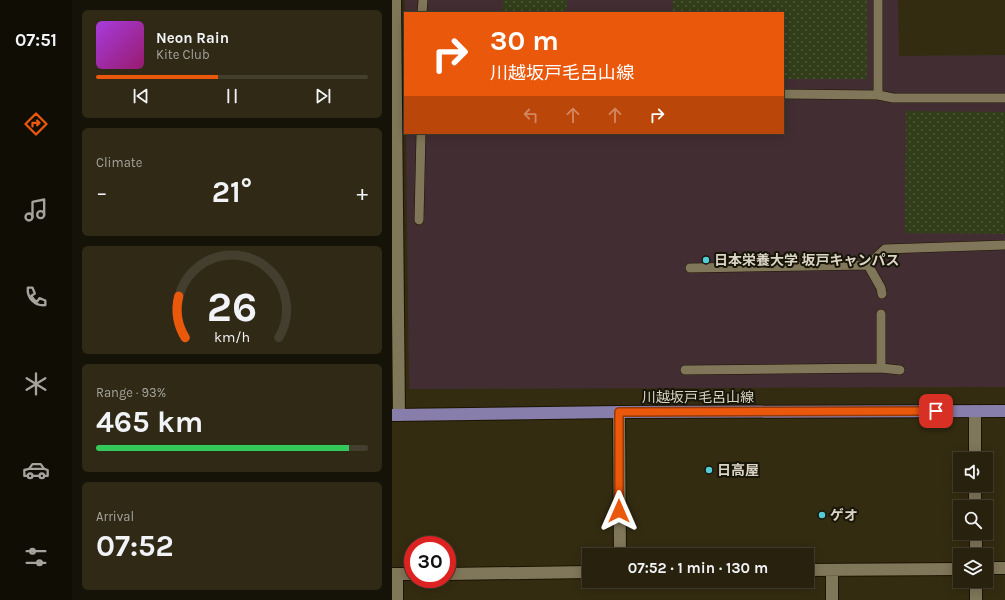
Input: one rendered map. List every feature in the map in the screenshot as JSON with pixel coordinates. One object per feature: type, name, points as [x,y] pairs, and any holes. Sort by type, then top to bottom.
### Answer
[{"type":"main road","name":"川越坂戸毛呂山線","points":[[396,415],[619,412],[1005,411]]},
{"type":"street","points":[[395,0],[396,415]]},
{"type":"street","points":[[975,411],[975,452]]},
{"type":"street","points":[[619,412],[620,548]]},
{"type":"street","points":[[993,568],[1005,568]]},
{"type":"street","points":[[814,570],[953,569]]},
{"type":"street","points":[[832,570],[832,600]]},
{"type":"street","points":[[456,574],[582,572]]},
{"type":"street","points":[[395,574],[397,600]]},
{"type":"street","points":[[976,588],[976,600]]},
{"type":"lane","points":[[422,12],[423,0]]},
{"type":"lane","points":[[878,0],[878,95]]},
{"type":"lane","points":[[784,94],[878,95],[893,98],[1005,98]]},
{"type":"lane","points":[[419,220],[421,134]]},
{"type":"lane","points":[[690,268],[868,265],[885,249],[1005,245]]},
{"type":"lane","points":[[868,265],[881,288],[882,294]]},
{"type":"lane","points":[[881,314],[881,368]]},
{"type":"lane","points":[[685,370],[881,368],[900,370]]},
{"type":"shaded area","name":"日本栄養大学 坂戸キャンパス","points":[[405,0],[898,0],[899,56],[1005,55],[1005,387],[409,389],[406,134],[784,134],[784,12],[405,12]]},
{"type":"green space","points":[[503,0],[567,0],[566,12],[502,12]]},
{"type":"green space","points":[[673,0],[867,0],[867,79],[784,79],[784,12],[673,12]]},
{"type":"green space","points":[[906,111],[1005,112],[1005,234],[905,233]]},
{"type":"place","name":"日本栄養大学 坂戸キャンパス","points":[[706,260]]},
{"type":"place","name":"日高屋","points":[[709,470]]},
{"type":"place","name":"ゲオ","points":[[822,515]]},
{"type":"route","points":[[619,511],[619,412],[936,411]]}]
